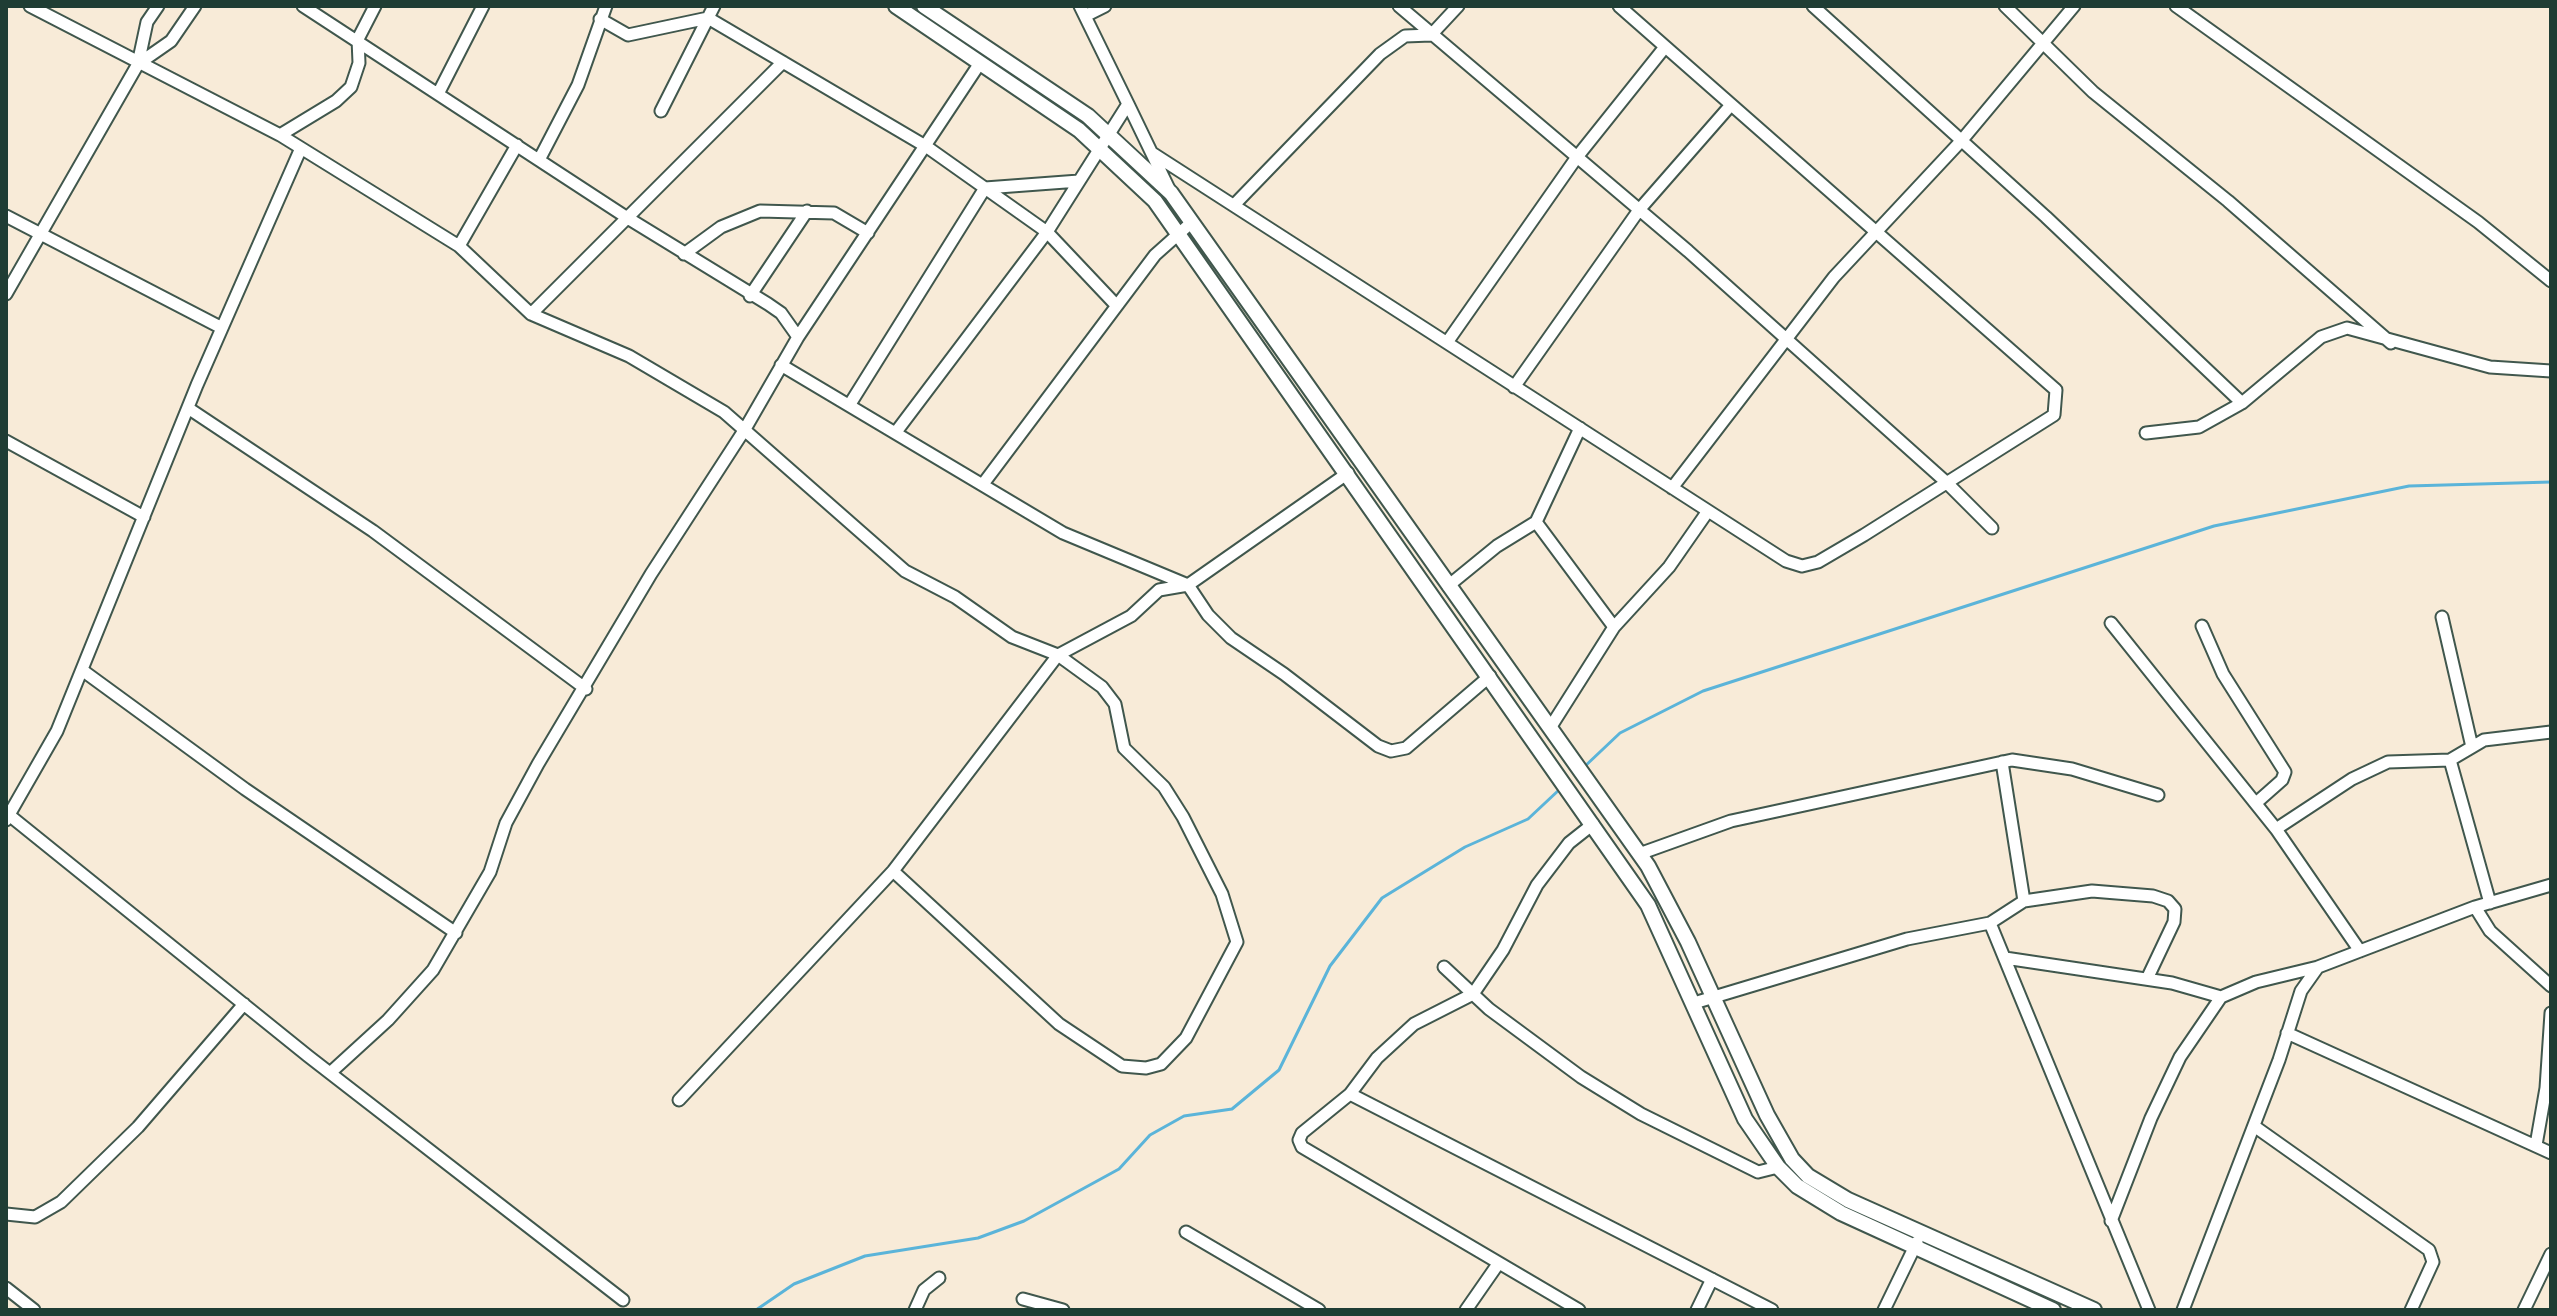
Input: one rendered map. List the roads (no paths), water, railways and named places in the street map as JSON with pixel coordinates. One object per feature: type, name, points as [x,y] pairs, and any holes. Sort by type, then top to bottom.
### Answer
[{"type":"main road","points":[[896,6],[1101,148],[1155,201],[1648,905],[1745,1119],[1778,1167],[1817,1200],[2094,1310]]},
{"type":"main road","points":[[924,6],[1109,132],[1171,193],[1639,854],[1669,903],[1767,1115],[1792,1159],[1825,1188],[2053,1310]]},
{"type":"street","points":[[30,6],[280,135],[459,246],[531,314],[629,356],[724,412],[860,535],[905,571],[979,611],[1012,637],[1058,655],[1102,687],[1115,704],[1124,748],[1164,787],[1183,817],[1222,894],[1235,931],[1234,952],[1186,1038],[1161,1064],[1146,1068],[1122,1066],[1099,1054],[1059,1024],[893,871]]},
{"type":"street","points":[[6,294],[138,64],[147,22],[158,6]]},
{"type":"street","points":[[138,64],[171,41],[195,6]]},
{"type":"street","points":[[303,6],[358,39],[626,217],[781,313],[798,337]]},
{"type":"street","points":[[280,135],[336,101],[351,87],[359,63],[358,39],[375,6]]},
{"type":"street","points":[[439,92],[483,6]]},
{"type":"street","points":[[539,160],[578,85],[606,6]]},
{"type":"street","points":[[661,111],[714,6]]},
{"type":"street","points":[[1105,6],[1083,11],[1171,193]]},
{"type":"street","points":[[1399,6],[1499,88],[1788,341],[1946,482],[1992,528]]},
{"type":"street","points":[[1235,204],[1380,54],[1405,36],[1431,35],[1458,6]]},
{"type":"street","points":[[1152,153],[1786,561],[1802,566],[1818,562],[2054,415],[2056,390],[1619,6]]},
{"type":"street","points":[[1813,6],[1962,140],[2242,403]]},
{"type":"street","points":[[2005,6],[2093,92],[2228,201],[2391,343]]},
{"type":"street","points":[[1672,488],[1788,341],[1834,277],[1962,140],[2074,6]]},
{"type":"street","points":[[2176,6],[2478,222],[2551,281]]},
{"type":"street","points":[[600,19],[628,35],[708,18],[927,147],[1047,232],[1116,305]]},
{"type":"street","points":[[1448,341],[1577,157],[1665,47]]},
{"type":"street","points":[[531,314],[783,62]]},
{"type":"street","points":[[330,1073],[388,1020],[433,970],[490,872],[506,823],[538,764],[586,689],[664,553],[745,429],[798,337],[980,63]]},
{"type":"street","points":[[896,432],[1047,232],[1128,104]]},
{"type":"street","points":[[1514,387],[1639,210],[1730,106]]},
{"type":"street","points":[[459,246],[517,145]]},
{"type":"street","points":[[301,148],[188,408],[57,731],[7,818],[623,1300]]},
{"type":"street","points":[[985,188],[1079,181]]},
{"type":"street","points":[[850,404],[985,188]]},
{"type":"street","points":[[684,254],[721,227],[760,211],[834,213],[868,233]]},
{"type":"street","points":[[750,296],[807,211]]},
{"type":"street","points":[[6,216],[222,328]]},
{"type":"street","points":[[983,484],[1155,255],[1177,232],[1192,222]]},
{"type":"street","points":[[2146,433],[2199,427],[2242,403],[2321,337],[2347,328],[2391,343],[2490,367],[2551,371]]},
{"type":"street","points":[[781,365],[1063,533],[1188,585],[1208,615],[1231,638],[1378,746],[1391,751],[1406,748],[1490,676]]},
{"type":"street","points":[[188,408],[373,531],[586,689]]},
{"type":"street","points":[[1448,586],[1497,546],[1536,522],[1580,428]]},
{"type":"street","points":[[6,441],[144,517]]},
{"type":"street","points":[[679,1100],[893,871],[1058,655],[1131,616],[1159,590],[1188,585],[1348,473]]},
{"type":"street","points":[[1552,731],[1614,627],[1669,567],[1708,511]]},
{"type":"street","points":[[1536,522],[1614,627]]},
{"type":"street","points":[[2442,617],[2472,747]]},
{"type":"street","points":[[2111,623],[2276,829],[2360,951]]},
{"type":"street","points":[[2202,626],[2223,674],[2285,772],[2282,780],[2256,803]]},
{"type":"street","points":[[82,670],[245,789],[456,933]]},
{"type":"street","points":[[2276,829],[2352,779],[2388,762],[2450,760],[2484,740],[2551,732]]},
{"type":"street","points":[[2450,760],[2490,903]]},
{"type":"street","points":[[1639,854],[1731,821],[2002,762],[2036,761],[2158,795]]},
{"type":"street","points":[[2002,762],[2024,901]]},
{"type":"street","points":[[1579,1310],[1302,1147],[1299,1140],[1302,1133],[1350,1094],[1377,1058],[1414,1024],[1473,994],[1503,950],[1537,885],[1589,819]]},
{"type":"street","points":[[2111,1221],[2151,1118],[2180,1057],[2221,997],[2269,977],[2318,967],[2475,907],[2551,885]]},
{"type":"street","points":[[1694,1003],[1907,939],[1990,923],[2024,901],[2092,891],[2153,896],[2168,901],[2175,909],[2174,922],[2147,979]]},
{"type":"street","points":[[2475,907],[2490,931],[2551,986]]},
{"type":"street","points":[[1990,923],[2149,1310]]},
{"type":"street","points":[[2005,958],[2147,979],[2221,997]]},
{"type":"street","points":[[1444,967],[1473,994],[1581,1077],[1641,1114],[1758,1172],[1778,1167]]},
{"type":"street","points":[[2183,1310],[2254,1126],[2301,991],[2318,967]]},
{"type":"street","points":[[6,1214],[35,1217],[61,1202],[138,1127],[244,1004]]},
{"type":"street","points":[[2536,1145],[2546,1088],[2551,1013]]},
{"type":"street","points":[[2287,1033],[2551,1153]]},
{"type":"street","points":[[1350,1094],[1772,1310]]},
{"type":"street","points":[[2254,1126],[2429,1250],[2433,1262],[2411,1310]]},
{"type":"street","points":[[1186,1232],[1319,1310]]},
{"type":"street","points":[[1884,1310],[1918,1240]]},
{"type":"street","points":[[2524,1310],[2551,1254]]},
{"type":"street","points":[[1466,1310],[1498,1264]]},
{"type":"street","points":[[915,1310],[924,1290],[939,1278]]},
{"type":"street","points":[[1697,1310],[1712,1279]]},
{"type":"street","points":[[6,1288],[34,1310]]},
{"type":"street","points":[[1023,1299],[1063,1310]]},
{"type":"waterway","points":[[1583,768],[1620,733],[1703,691],[2214,526],[2409,486],[2551,482]]},
{"type":"waterway","points":[[756,1310],[794,1284],[865,1256],[978,1238],[1024,1221],[1119,1169],[1150,1135],[1184,1116],[1232,1109],[1279,1070],[1330,966],[1382,898],[1465,847],[1528,819],[1560,789]]}]
